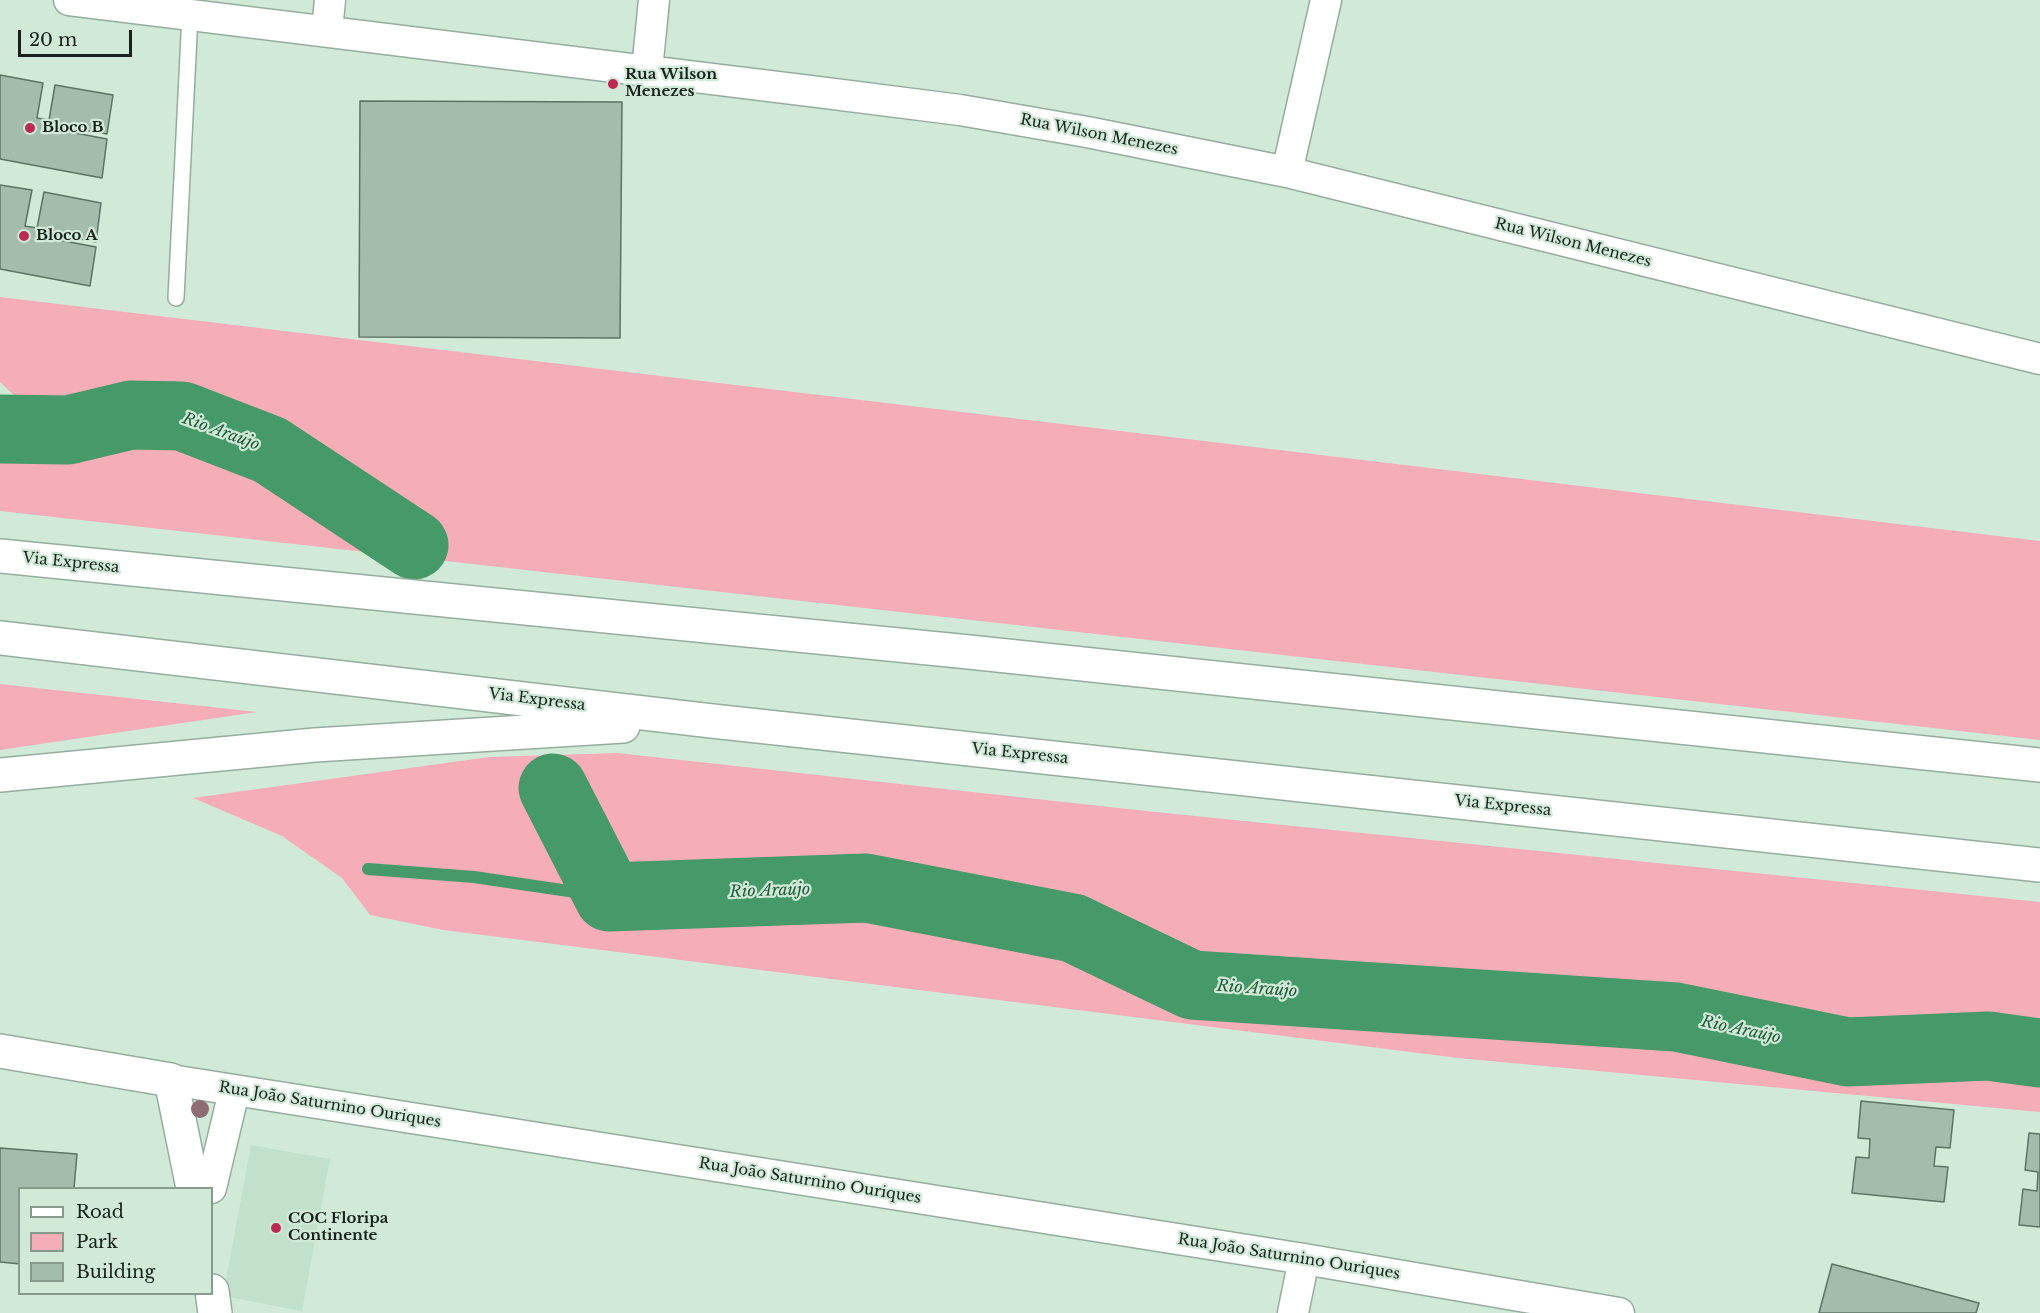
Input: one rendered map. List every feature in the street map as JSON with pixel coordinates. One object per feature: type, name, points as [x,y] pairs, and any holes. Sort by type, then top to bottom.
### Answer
[{"type":"main road","name":"Via Expressa","points":[[0,556],[969,652],[2040,765]]},
{"type":"main road","name":"Via Expressa","points":[[0,638],[712,721],[2040,864]]},
{"type":"main road","points":[[0,775],[315,745],[712,721]]},
{"type":"main road","name":"Rua João Saturnino Ouriques","points":[[0,1052],[171,1080]]},
{"type":"main road","points":[[171,1080],[194,1187]]},
{"type":"main road","points":[[213,1295],[215,1313]]},
{"type":"street","name":"Rua Wilson Menezes","points":[[69,0],[960,110],[1086,132],[1287,172],[2040,359]]},
{"type":"street","points":[[327,31],[330,0]]},
{"type":"street","points":[[647,70],[654,0]]},
{"type":"street","points":[[1287,172],[1326,0]]},
{"type":"street","name":"Rua João Saturnino Ouriques","points":[[171,1080],[1304,1259],[1619,1313]]},
{"type":"street","points":[[211,1187],[231,1104]]},
{"type":"street","points":[[1293,1313],[1304,1259]]},
{"type":"lane","points":[[176,298],[190,15]]},
{"type":"shaded area","name":"COC Floripa Continente","points":[[251,1145],[330,1159],[302,1311],[223,1296]]},
{"type":"green space","points":[[0,297],[2040,541],[2040,740],[0,511],[0,404],[17,398],[0,382]]},
{"type":"green space","points":[[0,684],[257,712],[0,750]]},
{"type":"green space","points":[[617,753],[1146,811],[2040,902],[2040,1112],[1458,1058],[443,930],[370,915],[342,878],[282,836],[193,798],[489,757]]},
{"type":"building","name":"Bloco B","points":[[0,75],[43,83],[37,118],[49,120],[55,85],[113,95],[107,134],[60,126],[59,130],[107,139],[102,178],[0,159]]},
{"type":"building","points":[[360,101],[622,102],[620,338],[359,337]]},
{"type":"building","name":"Bloco A","points":[[0,185],[32,190],[25,226],[37,228],[44,192],[101,203],[96,242],[49,233],[48,238],[96,247],[90,286],[0,269]]},
{"type":"building","points":[[1861,1101],[1954,1110],[1950,1148],[1936,1147],[1934,1166],[1948,1167],[1944,1202],[1852,1193],[1856,1157],[1869,1158],[1870,1139],[1858,1138]]},
{"type":"building","points":[[2029,1133],[2040,1134],[2040,1227],[2019,1225],[2023,1189],[2037,1191],[2038,1172],[2025,1170]]},
{"type":"building","points":[[0,1148],[77,1154],[74,1187],[18,1187],[18,1264],[0,1262]]},
{"type":"building","points":[[1832,1264],[1979,1303],[1976,1313],[1819,1313]]},
{"type":"waterway","name":"Rio Araújo","points":[[0,429],[68,430],[131,415],[182,416],[270,450],[414,545]]},
{"type":"waterway","name":"Rio Araújo","points":[[553,788],[609,897],[866,888],[1073,928],[1192,985],[1676,1017],[1848,1052],[1988,1046],[2040,1053]]},
{"type":"waterway","points":[[368,869],[474,877],[609,897]]},
{"type":"place","name":"Rua Wilson Menezes","points":[[613,84]]},
{"type":"place","name":"Bloco B","points":[[30,128]]},
{"type":"place","name":"Bloco A","points":[[24,236]]},
{"type":"place","name":"COC Floripa Continente","points":[[276,1228]]}]
